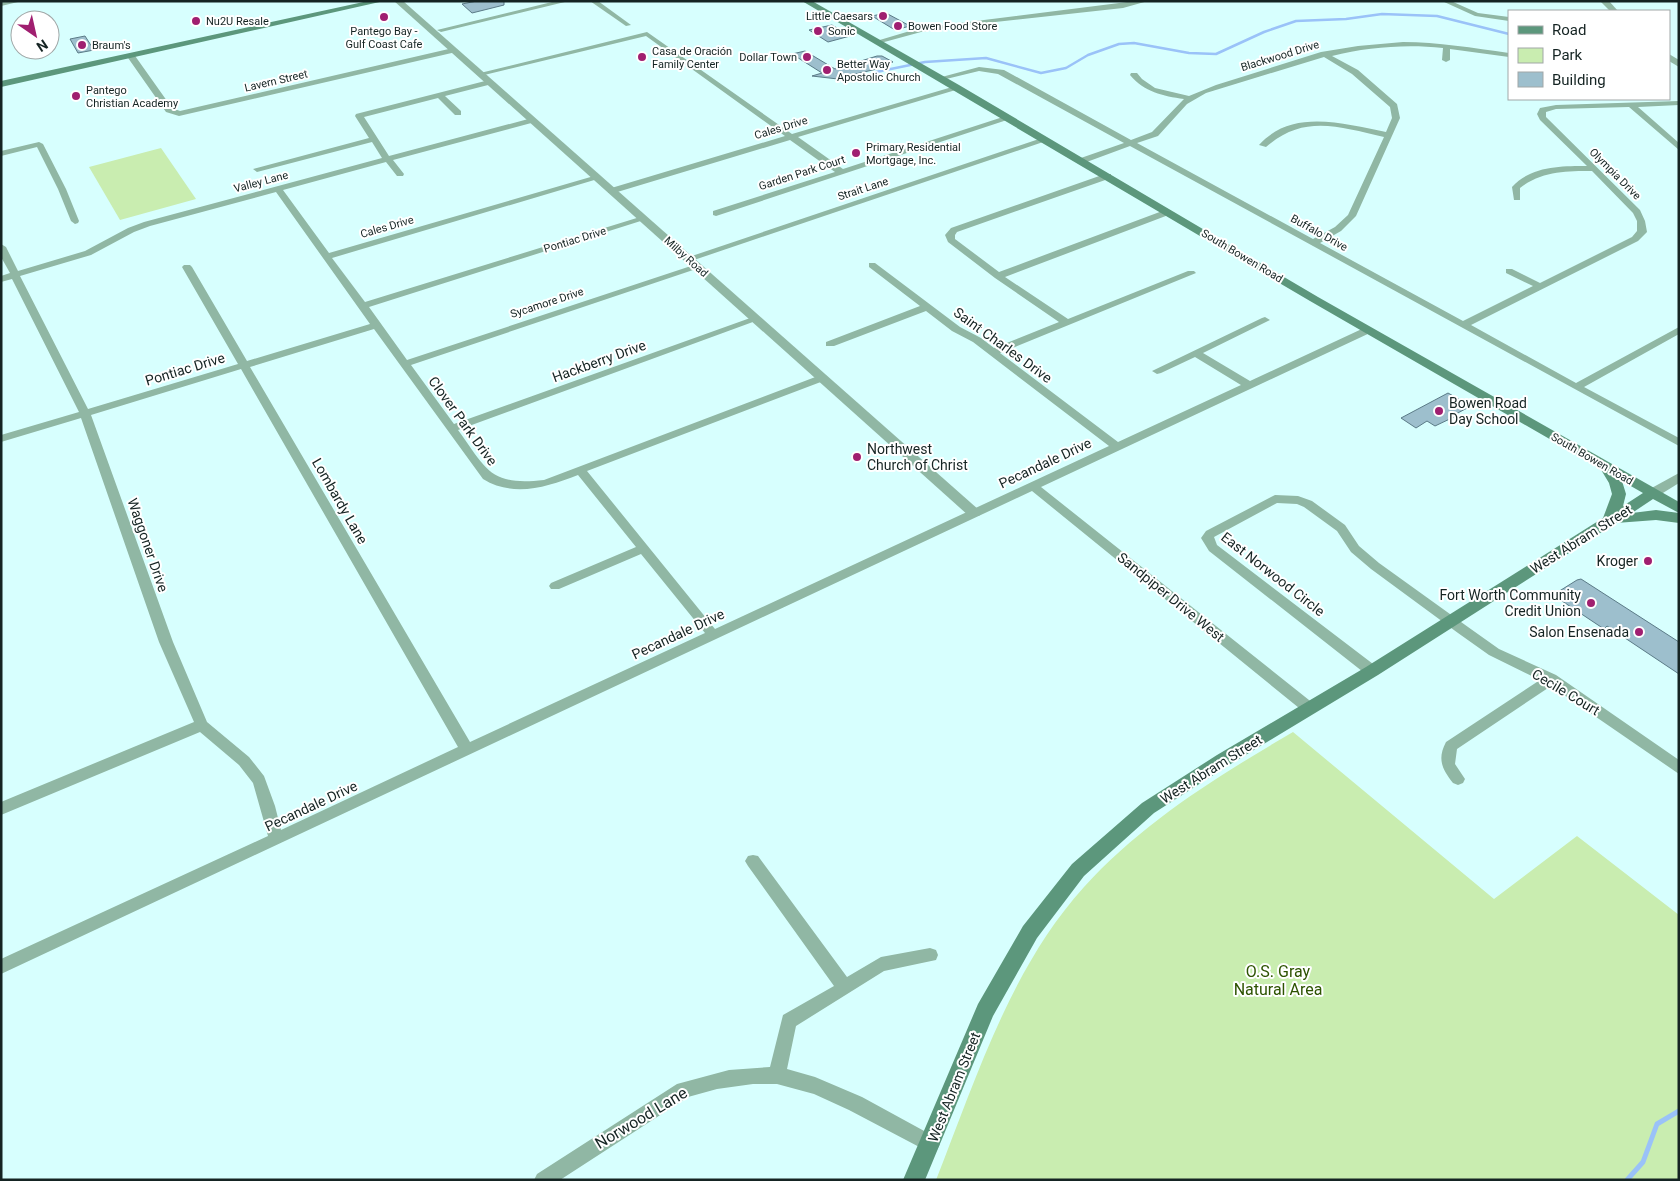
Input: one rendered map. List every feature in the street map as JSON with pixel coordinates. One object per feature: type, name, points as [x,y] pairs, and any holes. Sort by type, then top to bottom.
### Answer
[{"type":"main road","points":[[1,84],[380,1]]},
{"type":"main road","name":"South Bowen Road","points":[[806,1],[942,78],[1368,330],[1679,508]]},
{"type":"main road","points":[[1600,463],[1615,480],[1620,489],[1618,501],[1609,521]]},
{"type":"main road","name":"West Abram Street","points":[[914,1180],[985,1011],[1030,932],[1078,870],[1148,808],[1653,493]]},
{"type":"main road","points":[[1609,521],[1642,516],[1679,518]]},
{"type":"street","points":[[1,4],[16,1]]},
{"type":"street","name":"Milby Road","points":[[398,1],[974,514]]},
{"type":"street","points":[[441,30],[566,1]]},
{"type":"street","points":[[593,1],[628,25]]},
{"type":"street","points":[[877,42],[943,26],[1123,6],[1145,1]]},
{"type":"street","points":[[1444,1],[1477,15],[1508,18]]},
{"type":"street","points":[[1604,1],[1613,10]]},
{"type":"street","points":[[400,174],[373,139],[359,117],[360,115],[439,94],[484,78],[647,34],[842,172]]},
{"type":"street","name":"Blackwood Drive","points":[[1081,161],[1155,134],[1163,129],[1181,105],[1190,98],[1293,62],[1324,54],[1397,44],[1447,46],[1508,55]]},
{"type":"street","points":[[1446,60],[1447,46]]},
{"type":"street","name":"Lavern Street","points":[[130,56],[169,110],[179,114],[453,50]]},
{"type":"street","points":[[1313,243],[1338,229],[1352,216],[1396,118],[1394,106],[1356,72],[1324,54]]},
{"type":"street","name":"Buffalo Drive","points":[[942,78],[976,69],[992,68],[1679,443]]},
{"type":"street","points":[[1134,75],[1140,83],[1152,89],[1190,98]]},
{"type":"street","name":"Cales Drive","points":[[611,191],[956,87]]},
{"type":"street","points":[[439,94],[458,113]]},
{"type":"street","name":"Olympia Drive","points":[[1463,325],[1635,239],[1642,232],[1641,221],[1637,212],[1543,118],[1541,114],[1543,110],[1548,108],[1679,103]]},
{"type":"street","points":[[1630,104],[1679,148]]},
{"type":"street","name":"Garden Park Court","points":[[716,213],[1009,118]]},
{"type":"street","name":"Valley Lane","points":[[1,279],[88,253],[131,230],[148,224],[532,120]]},
{"type":"street","points":[[1263,145],[1272,135],[1283,128],[1298,124],[1319,123],[1387,135]]},
{"type":"street","points":[[258,169],[373,139]]},
{"type":"street","name":"Strait Lane","points":[[688,259],[1045,140]]},
{"type":"street","points":[[1,154],[39,144],[62,189],[75,221]]},
{"type":"street","points":[[1517,198],[1516,186],[1526,177],[1555,169],[1594,169]]},
{"type":"street","points":[[1066,322],[998,276],[951,240],[950,235],[954,230],[1108,176]]},
{"type":"street","name":"Cales Drive","points":[[328,256],[597,178]]},
{"type":"street","name":"Clover Park Drive","points":[[278,189],[488,478],[499,484],[528,486],[546,483],[822,378]]},
{"type":"street","points":[[998,276],[1168,212]]},
{"type":"street","name":"Pontiac Drive","points":[[363,306],[643,219]]},
{"type":"street","name":"Waggoner Drive","points":[[1,247],[85,413],[166,642],[202,725],[244,761],[259,780],[268,806],[276,840]]},
{"type":"street","name":"Saint Charles Drive","points":[[872,265],[956,329],[977,340],[1118,447]]},
{"type":"street","name":"Lombardy Lane","points":[[187,267],[467,750]]},
{"type":"street","name":"Sycamore Drive","points":[[404,364],[697,267]]},
{"type":"street","points":[[1509,271],[1540,286]]},
{"type":"street","points":[[993,352],[1191,273]]},
{"type":"street","points":[[830,344],[927,306]]},
{"type":"street","name":"Hackberry Drive","points":[[451,428],[756,319]]},
{"type":"street","points":[[1157,371],[1265,320]]},
{"type":"street","name":"Pontiac Drive","points":[[1,439],[376,325]]},
{"type":"street","name":"Pecandale Drive","points":[[1,967],[1368,330]]},
{"type":"street","points":[[1576,387],[1679,330]]},
{"type":"street","points":[[1196,353],[1249,386]]},
{"type":"street","points":[[580,470],[713,635]]},
{"type":"street","points":[[1653,493],[1679,477]]},
{"type":"street","name":"Sandpiper Drive West","points":[[1033,486],[1309,708]]},
{"type":"street","name":"East Norwood Circle","points":[[1289,499],[1274,499],[1210,534],[1207,538],[1208,543],[1372,670]]},
{"type":"street","name":"Cecile Court","points":[[1289,499],[1308,504],[1341,528],[1355,549],[1494,652],[1551,679],[1679,768]]},
{"type":"street","points":[[555,586],[643,549]]},
{"type":"street","points":[[1458,779],[1448,767],[1446,759],[1451,746],[1551,679]]},
{"type":"street","points":[[1,809],[202,725]]},
{"type":"street","points":[[753,861],[845,988]]},
{"type":"street","points":[[777,1076],[789,1021],[881,964],[930,955]]},
{"type":"street","name":"Norwood Lane","points":[[550,1178],[683,1090],[706,1082],[732,1077],[777,1076],[805,1082],[840,1097],[930,1144]]},
{"type":"green space","points":[[161,148],[196,199],[120,220],[89,167]]},
{"type":"green space","name":"O.S. Gray Natural Area","points":[[1293,732],[1494,899],[1577,836],[1679,915],[1679,1180],[936,1180],[997,1026],[1035,953],[1058,919],[1084,887],[1107,863],[1156,821],[1209,783]]},
{"type":"building","points":[[477,1],[504,1],[504,5],[472,13],[462,4]]},
{"type":"building","points":[[886,13],[910,26],[895,30],[872,16]]},
{"type":"building","points":[[832,25],[850,36],[828,42],[809,30]]},
{"type":"building","name":"Braum's","points":[[85,36],[94,50],[78,53],[70,39]]},
{"type":"building","points":[[805,51],[835,69],[877,56],[882,56],[893,62],[878,66],[881,68],[847,76],[855,81],[812,76],[822,73],[792,54]]},
{"type":"building","name":"Bowen Road Day School","points":[[1448,393],[1471,406],[1435,426],[1427,421],[1416,428],[1401,418]]},
{"type":"building","points":[[1581,579],[1679,642],[1679,674],[1607,626],[1604,629],[1553,595]]},
{"type":"waterway","points":[[876,72],[925,62],[986,58],[1041,73],[1066,68],[1088,55],[1119,44],[1134,43],[1189,53],[1216,54],[1264,32],[1296,21],[1346,19],[1382,14],[1437,16],[1508,34]]},
{"type":"waterway","points":[[1627,1180],[1643,1162],[1657,1124],[1679,1111]]},
{"type":"place","name":"Little Caesars","points":[[883,16]]},
{"type":"place","name":"Pantego Bay - Gulf Coast Cafe","points":[[384,17]]},
{"type":"place","name":"Nu2U Resale","points":[[196,21]]},
{"type":"place","name":"Bowen Food Store","points":[[898,26]]},
{"type":"place","name":"Sonic","points":[[818,31]]},
{"type":"place","name":"Braum's","points":[[82,45]]},
{"type":"place","name":"Casa de Oración Family Center","points":[[642,57]]},
{"type":"place","name":"Dollar Town","points":[[807,57]]},
{"type":"place","name":"Better Way Apostolic Church","points":[[827,70]]},
{"type":"place","name":"Pantego Christian Academy","points":[[76,96]]},
{"type":"place","name":"Primary Residential Mortgage, Inc.","points":[[856,153]]},
{"type":"place","name":"Bowen Road Day School","points":[[1439,411]]},
{"type":"place","name":"Northwest Church of Christ","points":[[857,457]]},
{"type":"place","name":"Kroger","points":[[1648,561]]},
{"type":"place","name":"Fort Worth Community Credit Union","points":[[1591,603]]},
{"type":"place","name":"Salon Ensenada","points":[[1639,632]]}]
